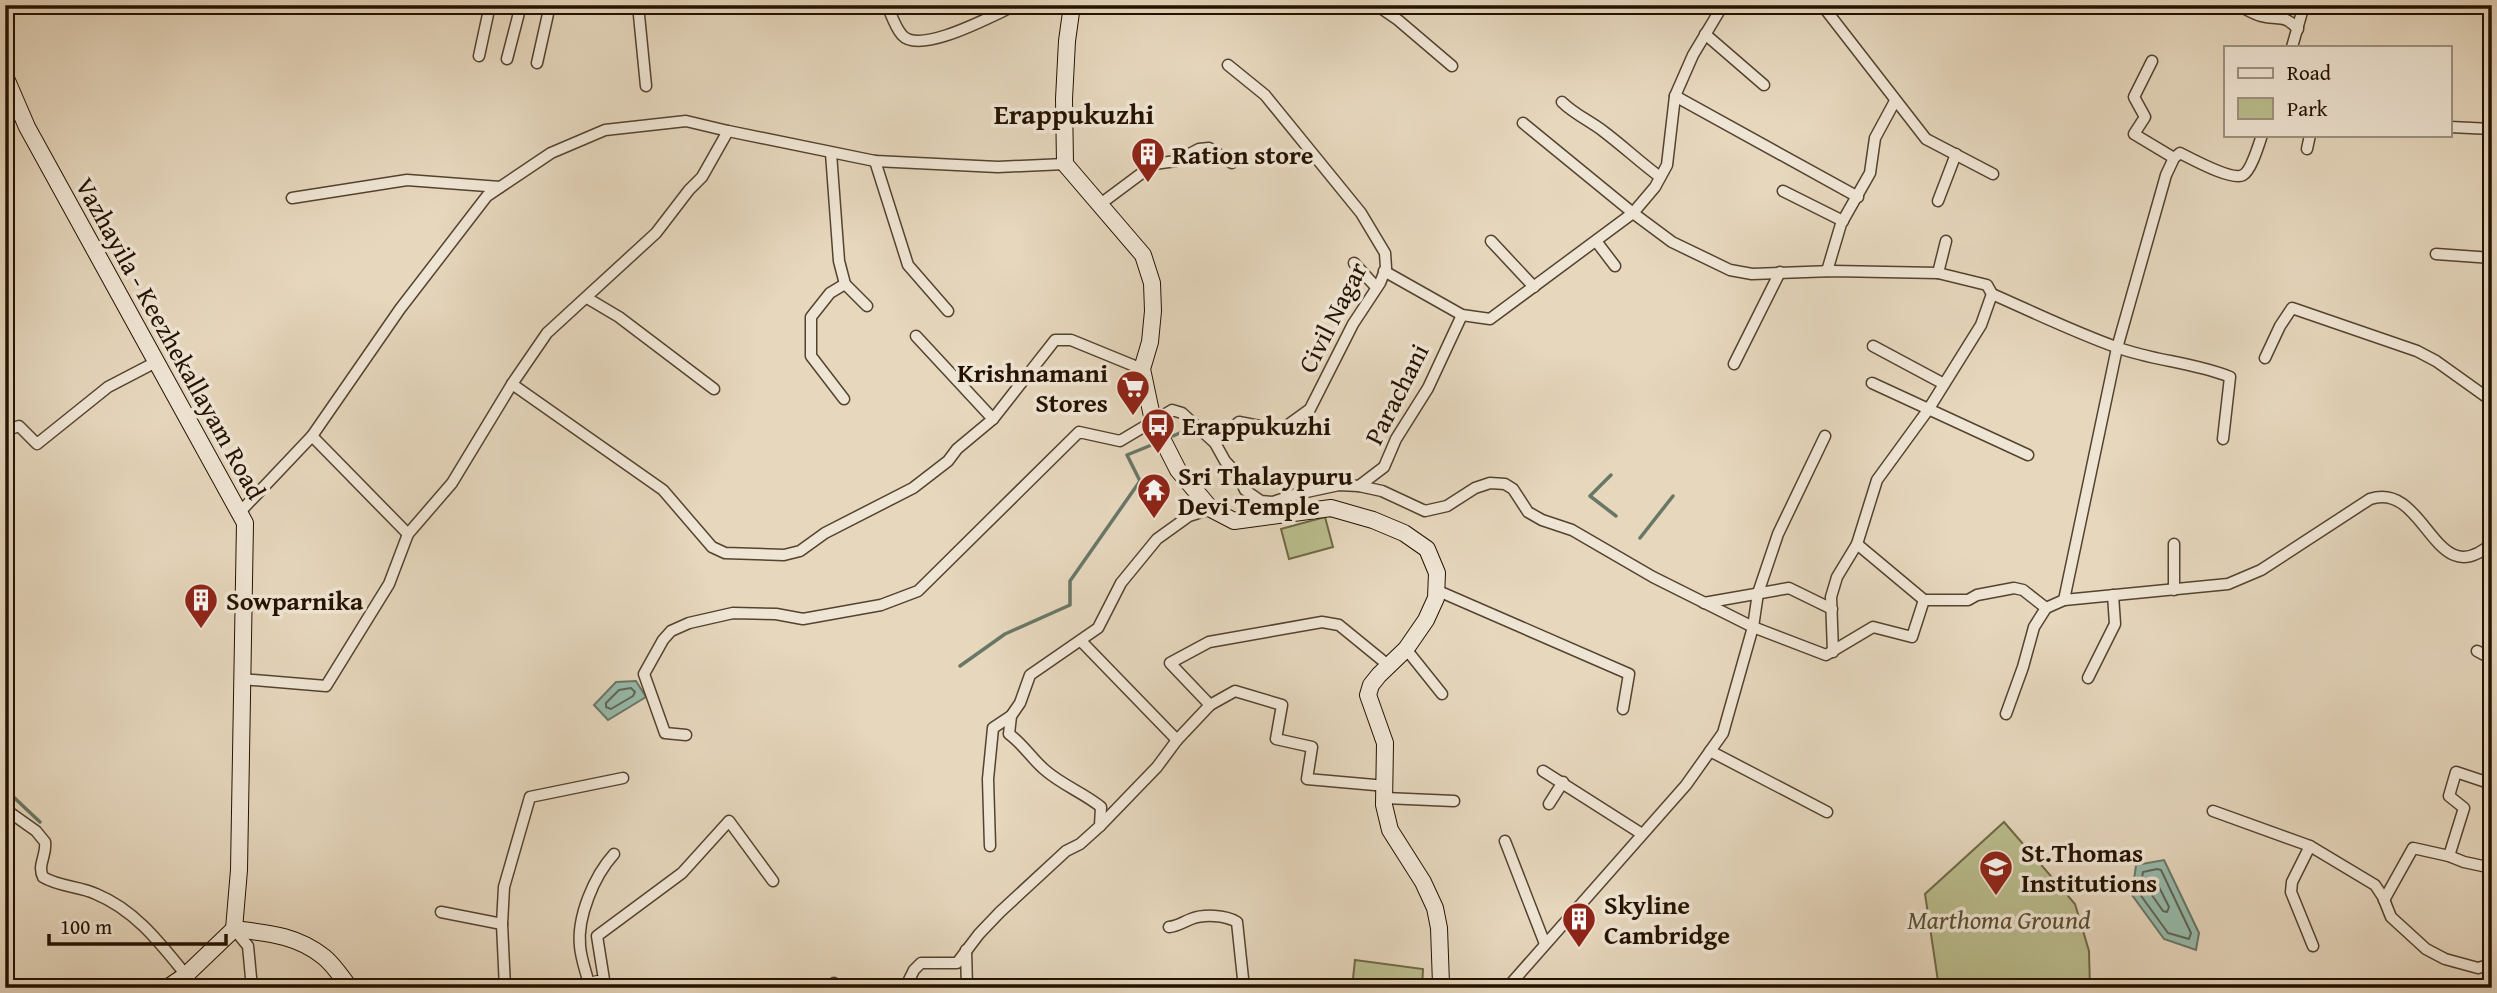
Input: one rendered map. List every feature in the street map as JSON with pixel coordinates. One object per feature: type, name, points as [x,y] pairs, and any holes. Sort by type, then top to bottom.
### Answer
[{"type":"main road","points":[[1072,5],[1064,99],[1065,164],[1143,255],[1152,283],[1153,311],[1150,342],[1142,369],[1153,421],[1178,470],[1211,509],[1234,521],[1331,508],[1373,520],[1404,534],[1427,549],[1437,573],[1436,598],[1426,620],[1406,649],[1388,664],[1371,685],[1368,695],[1385,743],[1385,792],[1390,830],[1423,882],[1435,908],[1439,928],[1441,984],[1445,988]]},
{"type":"main road","name":"Vazhayila - Keezhekallayam Road","points":[[5,76],[27,127],[245,523],[239,870],[234,929]]},
{"type":"main road","points":[[167,988],[186,975],[234,929],[284,936],[303,943],[326,958],[349,988]]},
{"type":"street","points":[[478,56],[490,5]]},
{"type":"street","points":[[507,60],[521,5]]},
{"type":"street","points":[[537,63],[550,5]]},
{"type":"street","points":[[887,5],[902,35],[910,41],[923,41],[937,40],[1016,5]]},
{"type":"street","points":[[1380,5],[1452,66]]},
{"type":"street","points":[[1384,271],[1462,315],[1490,319],[1633,214],[1667,165],[1675,96],[1693,55],[1723,5]]},
{"type":"street","points":[[1822,5],[1926,139],[1993,174]]},
{"type":"street","points":[[2292,46],[2304,5]]},
{"type":"street","points":[[635,6],[646,86]]},
{"type":"street","points":[[2239,6],[2264,17],[2289,20],[2298,29]]},
{"type":"street","points":[[1705,34],[1763,85]]},
{"type":"street","points":[[2152,61],[2134,97],[2145,117],[2134,134],[2174,158]]},
{"type":"street","name":"Civil Nagar","points":[[1215,443],[1239,422],[1281,430],[1310,409],[1353,324],[1376,288],[1384,271],[1385,253],[1361,213],[1265,95],[1228,65]]},
{"type":"street","points":[[1675,96],[1858,197]]},
{"type":"street","points":[[1826,271],[1843,220],[1870,173],[1875,138],[1895,101]]},
{"type":"street","points":[[1562,102],[1661,177]]},
{"type":"street","points":[[239,513],[312,436],[400,309],[487,196],[551,153],[606,130],[686,121],[875,161],[998,167],[1065,164]]},
{"type":"street","points":[[1523,124],[1633,214],[1672,242],[1730,270],[1752,274],[1826,271],[1938,273],[1987,285],[1992,294],[2117,348],[2205,367],[2230,377],[2223,439]]},
{"type":"street","points":[[2452,127],[2492,129]]},
{"type":"street","points":[[241,679],[326,686],[389,584],[408,534],[452,483],[512,384],[547,333],[656,233],[702,177],[728,131]]},
{"type":"street","points":[[2064,600],[2117,348],[2166,175],[2174,158],[2180,153],[2203,165],[2240,176],[2249,170],[2262,136]]},
{"type":"street","points":[[2307,149],[2310,136]]},
{"type":"street","points":[[1099,205],[1154,164],[1175,161],[1199,149],[1209,148],[1232,163]]},
{"type":"street","points":[[831,153],[839,261],[845,284],[867,306]]},
{"type":"street","points":[[1938,201],[1956,154]]},
{"type":"street","points":[[875,161],[908,265],[948,311]]},
{"type":"street","points":[[292,198],[407,180],[500,187]]},
{"type":"street","points":[[1783,191],[1843,220]]},
{"type":"street","points":[[1491,241],[1534,287]]},
{"type":"street","points":[[1596,241],[1615,266]]},
{"type":"street","points":[[1938,273],[1946,242]]},
{"type":"street","points":[[2436,254],[2492,258]]},
{"type":"street","points":[[1354,263],[1376,288]]},
{"type":"street","points":[[1734,364],[1780,272]]},
{"type":"street","points":[[844,399],[811,356],[811,317],[830,293],[845,284]]},
{"type":"street","points":[[1833,652],[1831,597],[1837,577],[1857,544],[1877,480],[1928,410],[1981,325],[1992,294]]},
{"type":"street","points":[[587,298],[619,317],[714,389]]},
{"type":"street","points":[[2265,358],[2292,308],[2417,351],[2436,361],[2492,401]]},
{"type":"street","name":"Parachani","points":[[1359,486],[1384,467],[1396,439],[1428,388],[1462,315]]},
{"type":"street","points":[[916,335],[993,419]]},
{"type":"street","points":[[512,384],[663,490],[712,547],[725,553],[784,555],[800,551],[825,533],[913,488],[948,461],[957,449],[993,419],[1058,339],[1071,340],[1142,369]]},
{"type":"street","points":[[1873,346],[1944,384]]},
{"type":"street","points":[[5,431],[19,426],[37,444],[108,387],[156,362]]},
{"type":"street","points":[[1872,383],[2028,455]]},
{"type":"street","points":[[686,735],[665,733],[644,674],[671,631],[689,623],[733,613],[776,614],[803,619],[881,605],[918,591],[1079,432],[1121,441],[1172,410],[1182,413],[1215,443],[1225,461],[1238,475],[1245,490],[1261,501],[1273,502],[1339,485],[1359,486],[1382,491],[1424,511],[1447,506],[1475,488],[1490,483],[1505,484],[1513,489],[1528,512],[1572,530],[1653,577],[1753,627],[1826,655],[1873,626],[1912,637],[1924,600]]},
{"type":"street","points":[[312,436],[408,534]]},
{"type":"street","points":[[1507,988],[1686,785],[1723,733],[1753,627],[1758,593],[1778,534],[1825,436]]},
{"type":"street","points":[[2006,714],[2034,627],[2046,608],[2064,600],[2228,584],[2261,570],[2370,499],[2382,495],[2414,512],[2431,536],[2444,549],[2458,557],[2472,558],[2492,543]]},
{"type":"street","points":[[990,846],[988,779],[993,728],[1011,716],[1020,703],[1030,675],[1098,628],[1121,583],[1157,538],[1189,516],[1211,509]]},
{"type":"street","points":[[1857,544],[1924,600],[1968,600],[1977,595],[2014,588],[2023,590],[2046,608]]},
{"type":"street","points":[[2174,544],[2174,590]]},
{"type":"street","points":[[1704,603],[1789,588],[1832,609]]},
{"type":"street","points":[[1436,590],[1629,674],[1623,709]]},
{"type":"street","points":[[2088,678],[2115,624],[2113,595]]},
{"type":"street","points":[[1210,705],[1170,663],[1209,642],[1322,622],[1339,625],[1388,664]]},
{"type":"street","points":[[1081,640],[1177,740]]},
{"type":"street","points":[[1406,649],[1442,695]]},
{"type":"street","points":[[2477,651],[2492,659]]},
{"type":"street","points":[[905,988],[914,970],[921,964],[957,963],[979,934],[1031,882],[1100,826],[1157,767],[1177,740],[1210,705],[1235,691],[1282,705],[1276,738],[1312,747],[1307,779],[1454,802]]},
{"type":"street","points":[[1011,716],[1009,734],[1020,742],[1045,771],[1101,807],[1100,826]]},
{"type":"street","points":[[1710,751],[1827,811]]},
{"type":"street","points":[[1543,771],[1642,834]]},
{"type":"street","points":[[2449,856],[2464,808],[2458,800],[2449,796],[2456,772],[2492,784]]},
{"type":"street","points":[[505,988],[502,924],[504,887],[530,797],[623,778]]},
{"type":"street","points":[[1549,804],[1563,782]]},
{"type":"street","points":[[5,808],[36,831],[45,842],[40,872],[43,877],[93,892],[119,904],[153,936],[186,975]]},
{"type":"street","points":[[2213,811],[2310,846],[2375,885],[2385,900],[2391,917],[2426,949],[2445,959],[2478,968],[2492,964]]},
{"type":"street","points":[[594,986],[597,936],[682,873],[729,821],[773,881]]},
{"type":"street","points":[[1505,841],[1545,944]]},
{"type":"street","points":[[2310,846],[2292,882],[2291,892],[2313,946]]},
{"type":"street","points":[[2385,900],[2413,848],[2492,868]]},
{"type":"street","points":[[594,986],[580,948],[580,928],[588,901],[605,864],[614,855]]},
{"type":"street","points":[[441,912],[502,924]]},
{"type":"street","points":[[1169,927],[1179,926],[1192,919],[1214,916],[1231,918],[1237,922],[1244,988]]},
{"type":"street","points":[[234,929],[248,946],[252,988]]},
{"type":"street","points":[[966,950],[967,988]]},
{"type":"green space","points":[[1325,517],[1333,547],[1289,559],[1281,529]]},
{"type":"green space","name":"Marthoma Ground","points":[[2004,822],[2075,904],[2089,951],[2090,988],[1939,988],[1925,894]]},
{"type":"green space","points":[[1355,960],[1423,969],[1422,988],[1352,988]]},
{"type":"water","points":[[636,681],[646,697],[608,720],[594,705],[616,682]]},
{"type":"water","points":[[2164,860],[2199,933],[2196,950],[2164,939],[2132,895],[2136,865]]},
{"type":"waterway","points":[[1173,436],[1182,432]]},
{"type":"waterway","points":[[960,666],[1005,634],[1070,605],[1070,581],[1140,481],[1127,455],[1154,444]]},
{"type":"waterway","points":[[1611,475],[1590,496],[1616,516]]},
{"type":"waterway","points":[[1640,538],[1673,496]]},
{"type":"waterway","points":[[5,789],[40,822]]},
{"type":"place","name":"Ration store","points":[[1148,184]]},
{"type":"place","name":"Krishnamani Stores","points":[[1133,417]]},
{"type":"place","name":"Erappukuzhi","points":[[1158,455]]},
{"type":"place","name":"Sri Thalaypuru Devi Temple","points":[[1154,520]]},
{"type":"place","name":"Sowparnika","points":[[201,630]]},
{"type":"place","name":"St.Thomas Institutions","points":[[1996,897]]},
{"type":"place","name":"Skyline Cambridge","points":[[1579,949]]},
{"type":"district","name":"Erappukuzhi","points":[[1074,113]]}]
